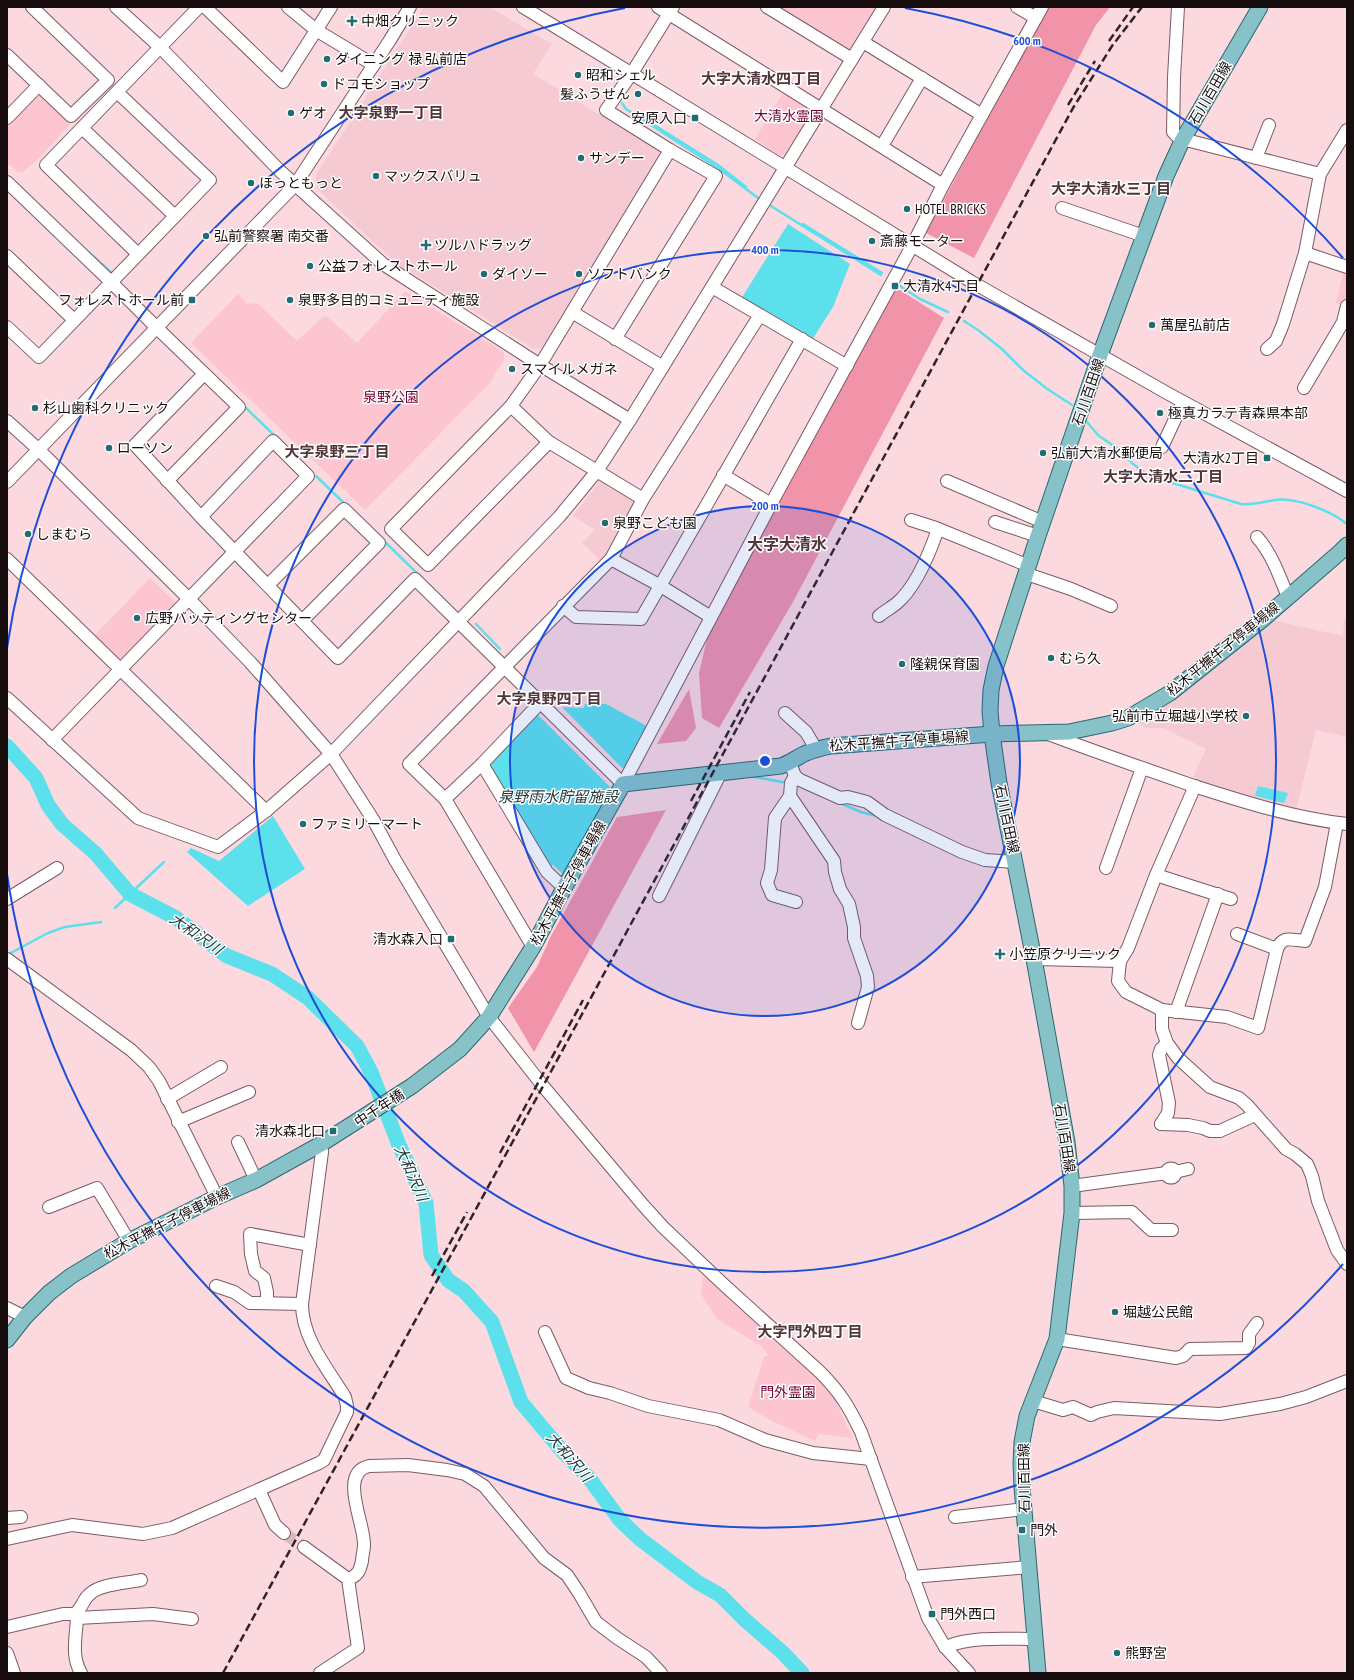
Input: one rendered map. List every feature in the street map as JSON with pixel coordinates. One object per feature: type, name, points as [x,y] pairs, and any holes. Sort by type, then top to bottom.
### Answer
[{"type":"main road","name":"石川百田線","points":[[1038,1673],[1024,1509],[1021,1464],[1022,1442],[1027,1416],[1057,1339],[1072,1213],[1072,1186],[1067,1142],[1034,959],[1016,862],[999,783],[990,711],[992,690],[996,666],[1038,536],[1100,355],[1166,176],[1182,141],[1260,7]]},
{"type":"main road","name":"松木平撫牛子停車場線","points":[[412,1086],[460,1049],[489,1017],[533,946],[623,784],[781,766],[793,769],[802,755],[816,749],[831,746],[992,734],[1047,734],[1069,732],[1128,718],[1170,693],[1263,618],[1347,545]]},
{"type":"main road","name":"中千年橋","points":[[345,1130],[412,1086]]},
{"type":"main road","name":"松木平撫牛子停車場線","points":[[7,1340],[25,1317],[71,1276],[128,1242],[216,1197],[256,1180],[345,1130]]},
{"type":"street","points":[[7,56],[71,116],[108,80],[32,7]]},
{"type":"street","points":[[116,7],[160,47],[295,185],[383,264],[540,365],[630,420]]},
{"type":"street","points":[[138,254],[46,165],[199,7]]},
{"type":"street","points":[[205,7],[283,82],[331,7]]},
{"type":"street","points":[[288,7],[316,30],[374,65]]},
{"type":"street","points":[[7,482],[295,185],[374,65],[410,7]]},
{"type":"street","points":[[523,7],[972,282],[1183,402],[1347,491]]},
{"type":"street","points":[[658,7],[671,10],[821,109],[943,185]]},
{"type":"street","points":[[767,7],[852,59]]},
{"type":"street","points":[[7,698],[138,818],[218,847],[266,811],[331,754],[560,517],[597,471],[712,288],[884,7]]},
{"type":"street","points":[[1017,7],[1036,18]]},
{"type":"street","points":[[204,374],[135,445],[234,552],[338,658],[415,579],[505,666],[540,703],[623,784],[711,617],[912,246],[943,185],[1042,7]]},
{"type":"street","points":[[1178,7],[1173,132],[1182,141],[1190,141],[1320,174]]},
{"type":"street","points":[[1249,26],[1255,7]]},
{"type":"street","points":[[1249,26],[1267,7]]},
{"type":"street","points":[[615,339],[716,176],[670,150],[606,110],[632,73],[671,10]]},
{"type":"street","points":[[863,42],[982,115]]},
{"type":"street","points":[[882,146],[922,78]]},
{"type":"street","points":[[7,118],[39,85]]},
{"type":"street","points":[[7,327],[39,357],[210,180],[117,92]]},
{"type":"street","points":[[1256,158],[1269,125]]},
{"type":"street","points":[[82,128],[175,216]]},
{"type":"street","points":[[1267,349],[1276,341],[1283,324],[1305,253],[1320,174],[1347,130]]},
{"type":"street","points":[[549,442],[428,565],[391,530],[511,406],[540,365],[670,150]]},
{"type":"street","points":[[9,188],[111,282],[239,407],[167,481]]},
{"type":"street","points":[[1062,208],[1144,236]]},
{"type":"street","points":[[1305,253],[1347,267]]},
{"type":"street","points":[[7,256],[74,320]]},
{"type":"street","points":[[712,288],[847,366]]},
{"type":"street","points":[[1304,388],[1343,322],[1347,306]]},
{"type":"street","points":[[572,312],[663,367]]},
{"type":"street","points":[[533,946],[445,800],[409,764],[563,606],[611,559],[643,499],[760,315]]},
{"type":"street","points":[[563,606],[576,617],[641,619],[659,585],[802,339]]},
{"type":"street","points":[[1162,447],[1183,402]]},
{"type":"street","points":[[511,406],[549,442],[643,499]]},
{"type":"street","points":[[7,421],[38,449],[189,599],[250,662],[331,754],[374,821],[395,860],[489,1017],[543,1086],[643,1205],[722,1283],[835,1387],[847,1404],[871,1459],[912,1577],[928,1618],[945,1647],[969,1673]]},
{"type":"street","points":[[52,740],[308,476],[273,441],[201,517]]},
{"type":"street","points":[[723,476],[772,504]]},
{"type":"street","points":[[947,481],[963,484],[1043,522]]},
{"type":"street","points":[[268,585],[344,509],[379,543],[302,621]]},
{"type":"street","points":[[911,520],[938,529],[1111,606]]},
{"type":"street","points":[[995,522],[1038,536]]},
{"type":"street","points":[[879,616],[897,603],[905,593],[926,562],[938,529]]},
{"type":"street","points":[[1257,536],[1266,546],[1288,597]]},
{"type":"street","points":[[611,559],[659,585],[711,617]]},
{"type":"street","points":[[7,560],[266,811]]},
{"type":"street","points":[[445,800],[482,764],[540,703]]},
{"type":"street","points":[[785,713],[806,732],[816,749]]},
{"type":"street","points":[[1047,734],[1195,786],[1265,808],[1342,823],[1325,887],[1305,941],[1286,939],[1280,942],[1277,949],[1258,1028],[1227,1016],[1162,1010],[1126,992],[1118,981],[1120,961],[1128,948],[1156,875],[1195,786]]},
{"type":"street","points":[[482,764],[546,872],[564,888]]},
{"type":"street","points":[[1106,868],[1142,768]]},
{"type":"street","points":[[793,769],[800,780],[840,798],[848,797],[867,802],[885,815],[962,852],[984,860],[1016,862]]},
{"type":"street","points":[[793,769],[790,796],[775,818],[770,870],[767,883],[772,895],[796,902]]},
{"type":"street","points":[[659,896],[721,772]]},
{"type":"street","points":[[790,796],[834,861],[835,872],[840,889],[849,904],[854,927],[854,938],[867,976],[868,987],[858,1023]]},
{"type":"street","points":[[7,899],[57,868]]},
{"type":"street","points":[[1156,875],[1231,899]]},
{"type":"street","points":[[1176,1012],[1218,894]]},
{"type":"street","points":[[1236,934],[1277,949]]},
{"type":"street","points":[[7,959],[131,1050],[149,1067],[159,1081],[216,1197]]},
{"type":"street","points":[[1034,959],[1120,961]]},
{"type":"street","points":[[1162,1010],[1162,1029],[1166,1043],[1178,1058],[1210,1087],[1239,1098],[1286,1149],[1296,1154],[1307,1164],[1312,1176],[1318,1201],[1337,1250],[1347,1264]]},
{"type":"street","points":[[1166,1043],[1161,1049],[1159,1055],[1169,1103],[1168,1113],[1161,1124],[1188,1124],[1210,1131],[1220,1131],[1255,1114]]},
{"type":"street","points":[[167,1099],[222,1067]]},
{"type":"street","points":[[178,1122],[249,1092]]},
{"type":"street","points":[[238,1142],[256,1180]]},
{"type":"street","points":[[7,1539],[72,1525],[143,1534],[172,1528],[324,1460],[347,1412],[347,1406],[345,1397],[310,1339],[302,1314],[302,1304],[322,1152],[321,1144]]},
{"type":"street","points":[[1072,1186],[1188,1169]]},
{"type":"street","points":[[49,1207],[60,1198],[97,1188],[128,1242]]},
{"type":"street","points":[[1072,1213],[1132,1212],[1151,1230],[1172,1230]]},
{"type":"street","points":[[267,1302],[267,1292],[264,1278],[255,1271],[251,1254],[250,1234],[310,1245]]},
{"type":"street","points":[[216,1286],[234,1292],[250,1303],[267,1302],[302,1304]]},
{"type":"street","points":[[7,1308],[25,1317]]},
{"type":"street","points":[[1057,1339],[1176,1358],[1183,1356],[1190,1349],[1246,1348],[1249,1343],[1249,1334],[1258,1323]]},
{"type":"street","points":[[545,1332],[566,1378],[589,1388],[610,1393],[648,1406],[719,1420],[766,1440],[813,1453],[871,1459]]},
{"type":"street","points":[[1033,1401],[1063,1410],[1073,1407],[1092,1415],[1114,1408],[1220,1414],[1306,1398],[1347,1381]]},
{"type":"street","points":[[348,1579],[354,1577],[360,1570],[364,1545],[353,1483],[356,1473],[364,1467],[369,1466],[408,1465],[426,1466],[465,1474],[484,1486],[544,1558],[567,1575],[596,1622],[616,1638],[646,1657],[661,1673]]},
{"type":"street","points":[[259,1490],[275,1525],[284,1533]]},
{"type":"street","points":[[955,1517],[1024,1509]]},
{"type":"street","points":[[7,1518],[21,1517]]},
{"type":"street","points":[[304,1548],[348,1579],[358,1648],[320,1673]]},
{"type":"street","points":[[912,1577],[1029,1566]]},
{"type":"street","points":[[81,1673],[74,1656],[76,1616],[82,1608],[88,1594],[96,1589],[141,1580]]},
{"type":"street","points":[[7,1627],[63,1614],[76,1616],[152,1614],[192,1619]]},
{"type":"street","points":[[945,1647],[958,1642],[979,1639],[1035,1638]]},
{"type":"street","points":[[7,1653],[14,1673]]},
{"type":"shaded area","points":[[424,7],[489,7],[552,44],[533,74],[659,151],[659,157],[542,348],[534,349],[395,262],[317,189],[316,175]]},
{"type":"shaded area","points":[[1047,7],[1110,7],[1096,25],[974,258],[926,233]]},
{"type":"shaded area","points":[[895,287],[944,318],[793,602],[719,728],[702,718],[699,673],[710,626],[802,462],[816,430]]},
{"type":"shaded area","name":"泉野こども園","points":[[604,480],[637,500],[607,555],[601,561],[582,543],[595,530],[573,516],[600,481]]},
{"type":"shaded area","name":"弘前市立堀越小学校","points":[[1347,617],[1347,737],[1316,730],[1296,810],[1249,798],[1192,779],[1206,749],[1163,728],[1147,728],[1135,721],[1157,711],[1173,701],[1271,620],[1343,636],[1344,620]]},
{"type":"shaded area","points":[[689,689],[696,728],[686,741],[657,744]]},
{"type":"shaded area","points":[[666,810],[534,1052],[508,1008],[537,967],[551,936],[617,817]]},
{"type":"green space","points":[[775,7],[878,7],[850,50],[847,52]]},
{"type":"green space","name":"大清水霊園","points":[[784,91],[811,108],[812,113],[784,155],[780,156],[755,139]]},
{"type":"green space","points":[[41,92],[71,123],[41,156],[23,172],[18,172],[7,163],[7,124],[37,93]]},
{"type":"green space","points":[[1344,271],[1347,272],[1347,294],[1344,306],[1336,303]]},
{"type":"green space","name":"泉野公園","points":[[405,291],[504,352],[504,360],[489,384],[365,510],[191,343],[238,294],[247,304],[257,303],[297,341],[325,315],[357,343]]},
{"type":"green space","name":"広野バッティングセンター","points":[[150,578],[175,602],[175,605],[123,661],[119,661],[94,636]]},
{"type":"green space","name":"門外霊園","points":[[704,1273],[811,1368],[835,1398],[853,1438],[819,1434],[815,1441],[774,1422],[748,1407],[764,1357],[768,1355],[761,1346],[717,1319],[701,1294]]},
{"type":"water","points":[[788,224],[850,264],[833,307],[812,340],[741,299]]},
{"type":"water","points":[[585,704],[606,704],[647,726],[625,768],[622,768],[562,707],[584,708]]},
{"type":"water","name":"泉野雨水貯留施設","points":[[535,715],[538,715],[610,787],[611,793],[565,876],[553,865],[549,867],[488,766],[489,763]]},
{"type":"water","points":[[1258,786],[1288,793],[1284,803],[1255,796]]},
{"type":"water","points":[[273,816],[305,869],[248,906],[187,852],[191,848],[219,861]]},
{"type":"waterway","points":[[622,103],[626,109],[718,168],[758,198]]},
{"type":"waterway","points":[[635,113],[718,165],[746,187]]},
{"type":"waterway","points":[[771,206],[881,275]]},
{"type":"waterway","points":[[803,224],[882,273]]},
{"type":"waterway","points":[[85,249],[112,273]]},
{"type":"waterway","points":[[900,286],[920,299],[948,312]]},
{"type":"waterway","points":[[964,321],[1002,349],[1023,370],[1046,388],[1072,405]]},
{"type":"waterway","points":[[246,408],[276,437]]},
{"type":"waterway","points":[[1086,421],[1099,436],[1120,450],[1132,463],[1145,473],[1241,504],[1254,504],[1275,500],[1303,503],[1332,514],[1347,524]]},
{"type":"waterway","points":[[316,476],[346,505]]},
{"type":"waterway","points":[[384,541],[420,576]]},
{"type":"waterway","points":[[476,624],[500,649]]},
{"type":"waterway","name":"大和沢川","points":[[7,746],[36,778],[48,805],[62,824],[96,854],[130,894],[176,918],[227,956],[272,974],[308,998],[357,1046],[371,1072],[399,1145],[426,1203],[431,1255],[448,1280],[464,1291],[492,1322],[521,1402],[563,1452],[589,1478],[620,1520],[640,1539],[697,1582],[720,1595],[745,1620],[782,1652],[802,1673]]},
{"type":"waterway","points":[[750,776],[787,783]]},
{"type":"waterway","points":[[840,803],[861,812],[877,816]]},
{"type":"waterway","points":[[115,908],[164,862]]},
{"type":"waterway","points":[[7,955],[48,933],[65,927],[101,922]]},
{"type":"tunnel","points":[[284,1533],[304,1547]]},
{"type":"railway","points":[[1109,41],[1133,7]]},
{"type":"railway","points":[[223,1673],[1073,108],[1112,46],[1142,7]]},
{"type":"railway","points":[[1068,105],[1095,61]]},
{"type":"railway","points":[[691,801],[750,692]]},
{"type":"railway","points":[[500,1153],[583,1000]]},
{"type":"railway","points":[[432,1276],[467,1212]]},
{"type":"place","name":"中畑クリニック","points":[[352,21]]},
{"type":"place","name":"ダイニング 禄 弘前店","points":[[327,59]]},
{"type":"place","name":"昭和シェル","points":[[578,75]]},
{"type":"place","name":"ドコモショップ","points":[[324,84]]},
{"type":"place","name":"髪ふうせん","points":[[638,94]]},
{"type":"place","name":"ゲオ","points":[[291,113]]},
{"type":"place","name":"安原入口","points":[[695,118]]},
{"type":"place","name":"サンデー","points":[[581,158]]},
{"type":"place","name":"マックスバリュ","points":[[376,176]]},
{"type":"place","name":"ほっともっと","points":[[251,183]]},
{"type":"place","name":"HOTEL BRICKS","points":[[907,209]]},
{"type":"place","name":"弘前警察署 南交番","points":[[206,236]]},
{"type":"place","name":"斎藤モーター","points":[[872,241]]},
{"type":"place","name":"ツルハドラッグ","points":[[426,245]]},
{"type":"place","name":"公益フォレストホール","points":[[310,266]]},
{"type":"place","name":"ダイソー","points":[[484,274]]},
{"type":"place","name":"ソフトバンク","points":[[579,274]]},
{"type":"place","name":"大清水4丁目","points":[[895,286]]},
{"type":"place","name":"フォレストホール前","points":[[192,300]]},
{"type":"place","name":"泉野多目的コミュニティ施設","points":[[290,300]]},
{"type":"place","name":"萬屋弘前店","points":[[1152,325]]},
{"type":"place","name":"スマイルメガネ","points":[[512,369]]},
{"type":"place","name":"杉山歯科クリニック","points":[[35,408]]},
{"type":"place","name":"極真カラテ青森県本部","points":[[1160,413]]},
{"type":"place","name":"ローソン","points":[[109,448]]},
{"type":"place","name":"弘前大清水郵便局","points":[[1043,453]]},
{"type":"place","name":"大清水2丁目","points":[[1267,458]]},
{"type":"place","name":"泉野こども園","points":[[605,523]]},
{"type":"place","name":"しまむら","points":[[28,534]]},
{"type":"place","name":"広野バッティングセンター","points":[[137,618]]},
{"type":"place","name":"むら久","points":[[1051,658]]},
{"type":"place","name":"隆親保育園","points":[[902,664]]},
{"type":"place","name":"弘前市立堀越小学校","points":[[1246,716]]},
{"type":"place","name":"ファミリーマート","points":[[303,824]]},
{"type":"place","name":"清水森入口","points":[[451,939]]},
{"type":"place","name":"小笠原クリニック","points":[[1000,954]]},
{"type":"place","name":"清水森北口","points":[[333,1131]]},
{"type":"place","name":"堀越公民館","points":[[1115,1312]]},
{"type":"place","name":"門外","points":[[1022,1530]]},
{"type":"place","name":"門外西口","points":[[932,1614]]},
{"type":"place","name":"熊野宮","points":[[1117,1653]]},
{"type":"district","name":"大字大清水四丁目","points":[[761,79]]},
{"type":"district","name":"大字泉野一丁目","points":[[391,113]]},
{"type":"district","name":"大字大清水三丁目","points":[[1111,189]]},
{"type":"district","name":"大字泉野三丁目","points":[[337,452]]},
{"type":"district","name":"大字大清水二丁目","points":[[1163,477]]},
{"type":"district","name":"大字大清水","points":[[787,544]]},
{"type":"district","name":"大字泉野四丁目","points":[[549,699]]},
{"type":"district","name":"大字門外四丁目","points":[[810,1332]]}]
